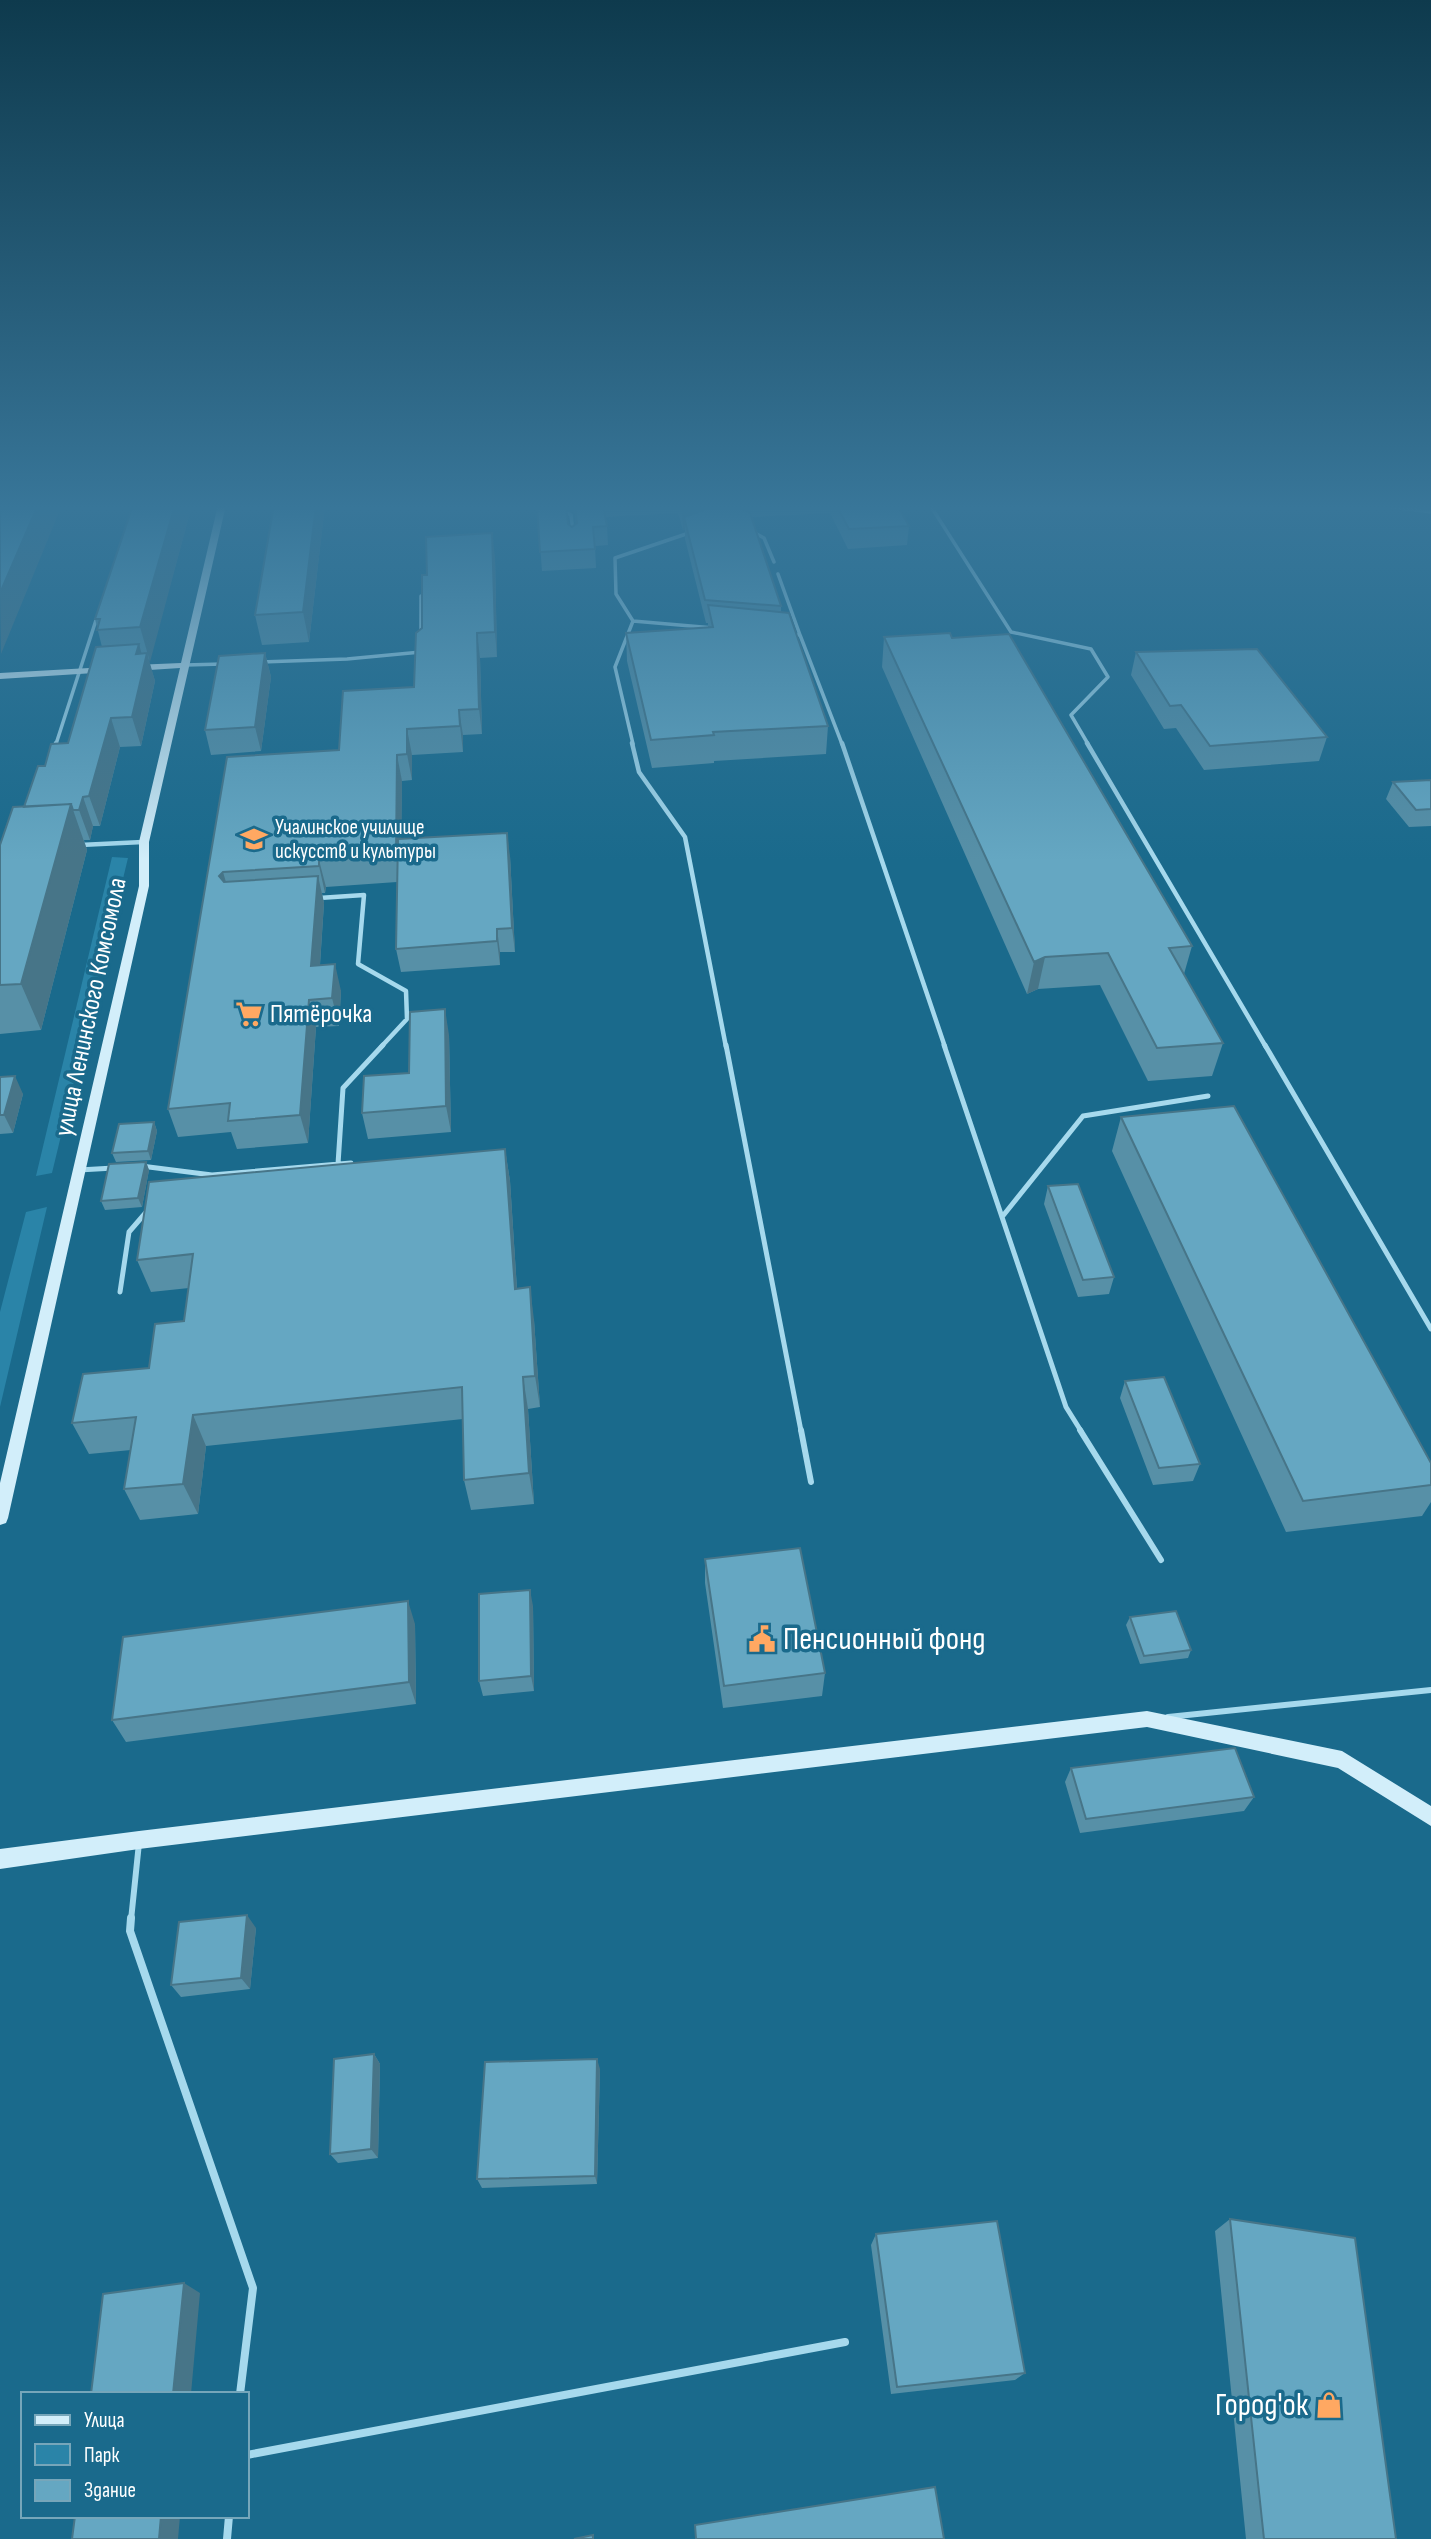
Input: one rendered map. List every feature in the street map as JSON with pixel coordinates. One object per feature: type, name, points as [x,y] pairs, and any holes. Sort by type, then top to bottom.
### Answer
[{"type":"street","name":"улица Ленинского Комсомола","points":[[0,1518],[144,886],[144,842],[195,623]]},
{"type":"street","points":[[0,676],[185,665]]},
{"type":"street","points":[[0,1859],[1147,1719],[1342,1760],[1431,1816]]},
{"type":"lane","points":[[52,758],[95,623]]},
{"type":"lane","points":[[257,662],[421,653],[421,623]]},
{"type":"lane","points":[[632,623],[615,667],[639,772],[685,836],[811,1482]]},
{"type":"lane","points":[[663,623],[717,628]]},
{"type":"lane","points":[[796,623],[850,764],[1066,1407],[1161,1560]]},
{"type":"lane","points":[[1006,623],[1011,632],[1091,649],[1102,667],[1108,677],[1072,715],[1431,1329]]},
{"type":"lane","points":[[786,634],[800,635]]},
{"type":"lane","points":[[185,665],[231,663]]},
{"type":"lane","points":[[77,846],[144,842]]},
{"type":"lane","points":[[310,898],[364,895],[358,964],[406,991],[407,1019],[343,1088],[338,1164]]},
{"type":"lane","points":[[1002,1217],[1083,1116],[1208,1096]]},
{"type":"lane","points":[[134,1166],[212,1175],[364,1162]]},
{"type":"lane","points":[[79,1170],[120,1167]]},
{"type":"lane","points":[[173,1181],[182,1171]]},
{"type":"lane","points":[[120,1292],[129,1231],[156,1201]]},
{"type":"lane","points":[[1147,1719],[1431,1690]]},
{"type":"lane","points":[[139,1840],[130,1931],[253,2288],[240,2392]]},
{"type":"lane","points":[[248,2455],[845,2342]]},
{"type":"lane","points":[[227,2539],[229,2518]]},
{"type":"green space","points":[[112,857],[128,858],[52,1173],[36,1176]]},
{"type":"green space","points":[[47,1207],[0,1407],[0,1312],[26,1212]]},
{"type":"building","points":[[99,623],[141,623],[140,627],[97,630]]},
{"type":"building","points":[[422,623],[495,623],[495,632],[477,633],[479,709],[459,710],[460,726],[407,729],[407,754],[397,755],[396,855],[319,860],[319,866],[223,872],[219,876],[224,882],[318,876],[311,966],[335,964],[332,998],[309,1000],[300,1115],[228,1121],[230,1103],[168,1109],[227,757],[339,750],[343,691],[414,687],[416,633],[422,628]]},
{"type":"building","points":[[712,623],[793,623],[828,726],[713,732],[714,735],[651,740],[626,633],[713,627]]},
{"type":"building","points":[[950,633],[952,638],[1009,634],[1192,946],[1169,948],[1223,1043],[1157,1048],[1108,953],[1045,957],[1034,962],[884,637]]},
{"type":"building","points":[[139,644],[136,654],[147,653],[132,717],[111,718],[89,796],[83,797],[79,810],[73,810],[71,804],[24,807],[38,766],[45,766],[51,744],[68,743],[96,647]]},
{"type":"building","points":[[1257,649],[1327,737],[1210,746],[1181,705],[1170,706],[1136,652]]},
{"type":"building","points":[[265,653],[255,727],[205,730],[219,656]]},
{"type":"building","points":[[1431,780],[1431,809],[1416,810],[1393,782]]},
{"type":"building","points":[[71,804],[21,984],[0,985],[0,845],[13,807]]},
{"type":"building","points":[[507,833],[512,928],[497,929],[497,941],[396,949],[398,839]]},
{"type":"building","points":[[445,1009],[446,1106],[362,1113],[364,1076],[409,1073],[410,1012]]},
{"type":"building","points":[[15,1076],[4,1115],[0,1115],[0,1077]]},
{"type":"building","points":[[1234,1106],[1431,1463],[1431,1485],[1303,1501],[1121,1117]]},
{"type":"building","points":[[154,1122],[148,1151],[112,1153],[119,1124]]},
{"type":"building","points":[[505,1149],[515,1289],[530,1287],[535,1376],[523,1377],[529,1473],[464,1480],[462,1387],[193,1415],[183,1484],[124,1489],[136,1417],[72,1423],[83,1374],[149,1368],[155,1324],[184,1321],[193,1254],[137,1260],[149,1182]]},
{"type":"building","points":[[146,1162],[138,1198],[101,1201],[109,1164]]},
{"type":"building","points":[[1078,1184],[1114,1277],[1083,1280],[1048,1186]]},
{"type":"building","points":[[1164,1377],[1200,1464],[1159,1468],[1125,1381]]},
{"type":"building","name":"Пенсионный фонд","points":[[800,1548],[825,1673],[724,1686],[705,1559]]},
{"type":"building","points":[[530,1590],[531,1676],[479,1681],[479,1594]]},
{"type":"building","points":[[408,1601],[409,1682],[112,1720],[123,1637]]},
{"type":"building","points":[[1176,1611],[1191,1650],[1144,1656],[1130,1617]]},
{"type":"building","points":[[1235,1748],[1254,1797],[1086,1819],[1071,1768]]},
{"type":"building","points":[[247,1915],[241,1978],[171,1985],[179,1922]]},
{"type":"building","points":[[374,2054],[371,2149],[330,2154],[334,2059]]},
{"type":"building","points":[[597,2059],[595,2176],[477,2179],[485,2062]]},
{"type":"building","name":"Город'ок","points":[[1230,2219],[1355,2238],[1396,2539],[1264,2539]]},
{"type":"building","points":[[997,2221],[1025,2373],[897,2387],[876,2234]]},
{"type":"building","points":[[184,2283],[173,2392],[91,2392],[103,2294]]},
{"type":"building","points":[[935,2487],[944,2539],[696,2539],[695,2525]]},
{"type":"building","points":[[75,2518],[161,2518],[159,2539],[72,2539]]},
{"type":"building","points":[[593,2535],[593,2539],[574,2539]]},
{"type":"place","name":"Учалинское училище искусств и культуры","points":[[254,839]]},
{"type":"place","name":"Пятёрочка","points":[[249,1014]]},
{"type":"place","name":"Пенсионный фонд","points":[[762,1639]]},
{"type":"place","name":"Город'ок","points":[[1329,2405]]}]
